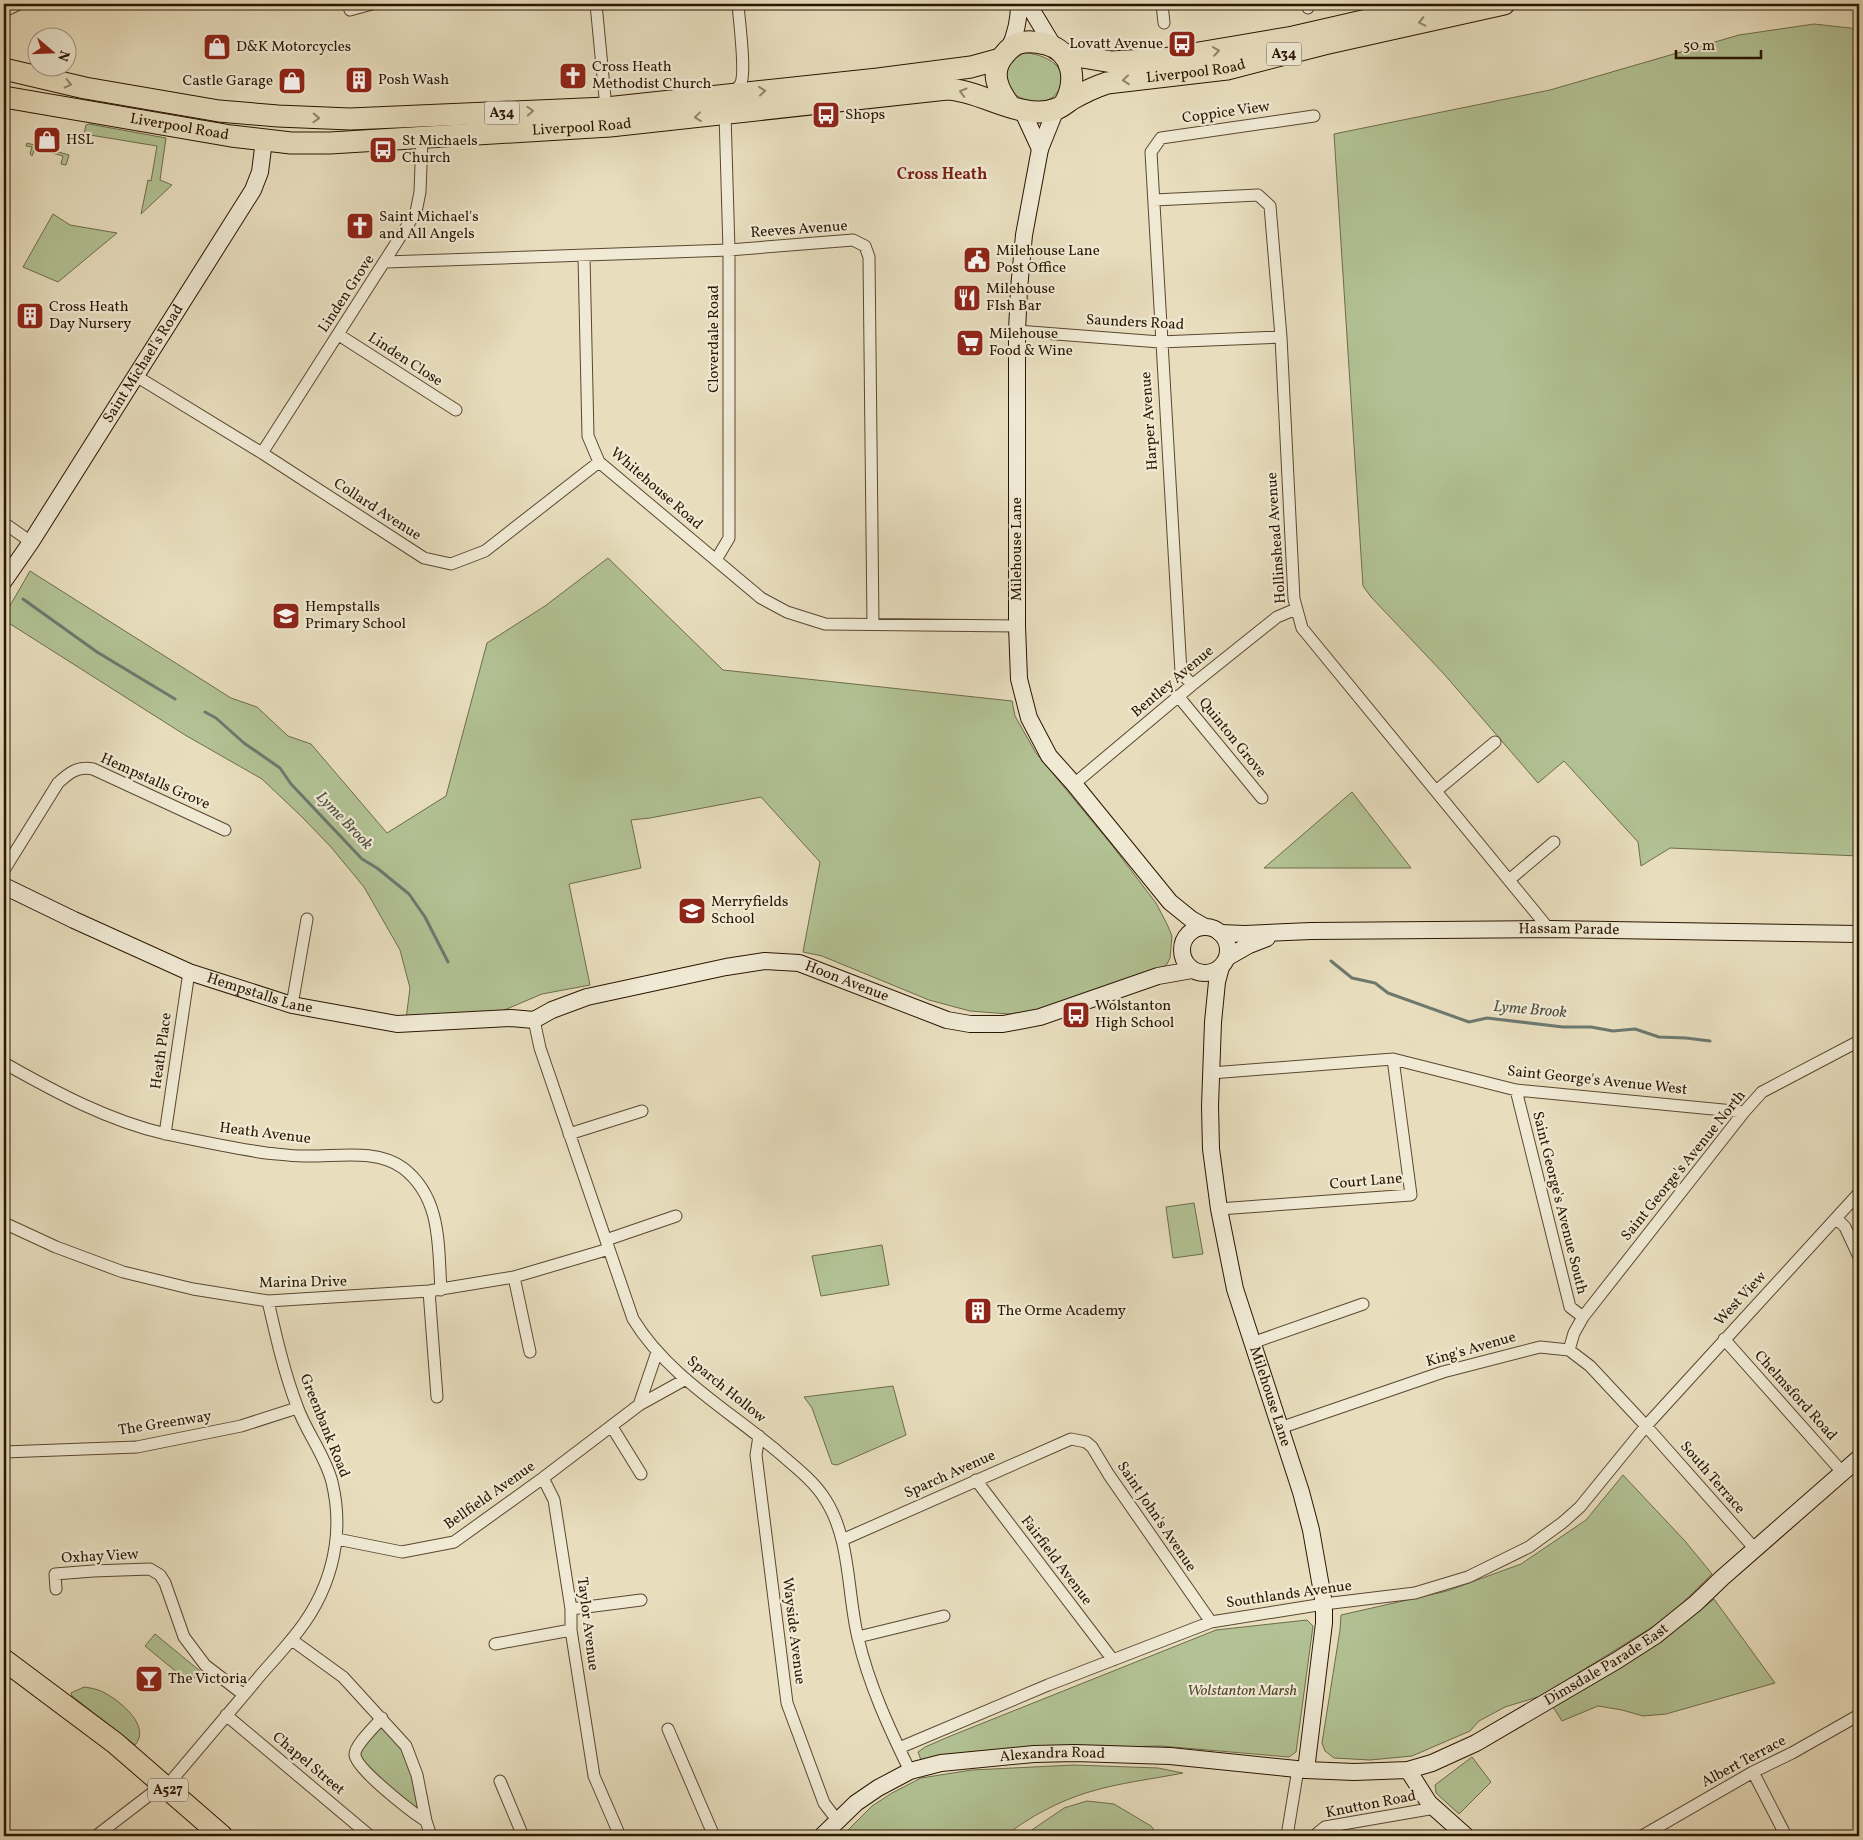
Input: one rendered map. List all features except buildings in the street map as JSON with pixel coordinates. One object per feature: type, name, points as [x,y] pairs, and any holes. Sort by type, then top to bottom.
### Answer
[{"type":"highway","name":"Liverpool Road","points":[[1059,50],[1112,62],[1163,59],[1293,37],[1437,4]]},
{"type":"highway","name":"Liverpool Road","points":[[1061,106],[1091,88],[1107,83],[1228,70],[1324,44],[1504,4]]},
{"type":"highway","points":[[1029,42],[1041,43],[1059,50],[1072,71],[1071,93],[1061,106],[1040,112],[1016,108],[998,88],[996,77],[1004,54],[1019,44],[1029,42]]},
{"type":"highway","name":"Liverpool Road","points":[[4,69],[85,88],[151,100],[190,115],[269,127],[291,143],[330,143],[610,126],[878,80],[972,67],[1004,54]]},
{"type":"highway","name":"Liverpool Road","points":[[4,97],[192,130],[269,127],[350,119],[725,105],[947,90],[954,90],[1016,108]]},
{"type":"highway","name":"A527","points":[[4,1660],[115,1743],[222,1836]]},
{"type":"main road","points":[[1004,54],[1016,33],[1019,4]]},
{"type":"main road","points":[[1028,4],[1059,50]]},
{"type":"main road","name":"Milehouse Lane","points":[[1061,106],[1040,149],[1024,235],[1017,331],[1017,626],[1019,680],[1029,718],[1048,756],[1074,784],[1170,902],[1191,919],[1212,930]]},
{"type":"main road","points":[[1016,108],[1040,149]]},
{"type":"main road","name":"Saint Michael's Road","points":[[4,581],[31,542],[257,182],[269,127]]},
{"type":"main road","name":"Hempstalls Lane","points":[[4,886],[189,972],[292,1005],[397,1024],[510,1018],[534,1020]]},
{"type":"main road","name":"Milehouse Lane","points":[[1170,902],[1182,929],[1190,960],[1205,984],[1213,1022]]},
{"type":"main road","name":"Hassam Parade","points":[[1212,930],[1278,934],[1311,931],[1549,929],[1859,934]]},
{"type":"main road","points":[[1212,930],[1228,944],[1224,962],[1208,973],[1190,960],[1192,931],[1212,930]]},
{"type":"main road","name":"Hassam Parade","points":[[1224,962],[1249,945],[1278,934]]},
{"type":"main road","name":"Hoon Avenue","points":[[534,1020],[552,1010],[587,997],[726,967],[765,961],[799,963],[947,1020],[970,1024],[1003,1024],[1040,1017],[1158,976],[1190,960]]},
{"type":"main road","name":"Milehouse Lane","points":[[1224,962],[1217,982],[1211,1072],[1211,1148],[1219,1209],[1235,1289],[1301,1492],[1311,1530],[1324,1604],[1324,1623],[1300,1774]]},
{"type":"main road","name":"Dimsdale Parade East","points":[[1300,1774],[1408,1770],[1432,1763],[1476,1743],[1655,1636],[1696,1603],[1859,1458]]},
{"type":"main road","name":"Alexandra Road","points":[[822,1836],[856,1803],[878,1788],[910,1771],[941,1764],[1034,1754],[1075,1753],[1170,1756],[1300,1774]]},
{"type":"main road","points":[[1408,1770],[1429,1803],[1466,1836]]},
{"type":"street","points":[[4,11],[19,4]]},
{"type":"street","points":[[350,10],[372,4]]},
{"type":"street","points":[[596,4],[606,108]]},
{"type":"street","points":[[725,105],[741,82],[742,66],[738,4]]},
{"type":"street","points":[[1162,4],[1164,23]]},
{"type":"street","name":"Cloverdale Road","points":[[716,560],[729,538],[729,250],[725,105]]},
{"type":"street","name":"Coppice View","points":[[1150,152],[1161,138],[1314,116]]},
{"type":"street","name":"Linden Grove","points":[[262,453],[386,262],[416,212],[420,192],[422,138]]},
{"type":"street","name":"Harper Avenue","points":[[1150,152],[1181,672],[1192,685]]},
{"type":"street","name":"Hollinshead Avenue","points":[[1154,200],[1258,195],[1270,206],[1281,337],[1294,599],[1302,628],[1549,929]]},
{"type":"street","name":"Reeves Avenue","points":[[386,262],[729,250],[853,240],[865,246],[869,257],[873,624]]},
{"type":"street","name":"Whitehouse Road","points":[[584,256],[588,436],[599,462],[761,598],[787,612],[825,624],[1017,626]]},
{"type":"street","name":"Saunders Road","points":[[1017,331],[1160,342],[1281,337]]},
{"type":"street","name":"Linden Close","points":[[339,335],[456,410]]},
{"type":"street","name":"Collard Avenue","points":[[136,376],[262,453],[424,558],[451,564],[485,551],[599,462]]},
{"type":"street","points":[[4,523],[31,542]]},
{"type":"street","name":"Bentley Avenue","points":[[1074,784],[1178,696],[1277,617],[1296,609]]},
{"type":"street","name":"Quinton Grove","points":[[1178,696],[1262,798]]},
{"type":"street","points":[[1436,791],[1495,742]]},
{"type":"street","name":"Hempstalls Grove","points":[[4,870],[58,783],[70,772],[82,767],[93,769],[225,830]]},
{"type":"street","points":[[1510,880],[1554,842]]},
{"type":"street","points":[[292,1005],[307,919]]},
{"type":"street","name":"Heath Place","points":[[165,1134],[189,972]]},
{"type":"street","name":"Sparch Hollow","points":[[534,1020],[540,1048],[633,1319],[645,1339],[686,1379],[803,1473],[825,1498],[836,1519],[842,1540],[858,1637],[873,1690],[910,1771]]},
{"type":"street","name":"Saint George's Avenue North","points":[[1569,1350],[1574,1333],[1583,1317],[1744,1112],[1762,1092],[1859,1041]]},
{"type":"street","name":"Saint George's Avenue West","points":[[1211,1072],[1393,1059],[1516,1090],[1744,1112]]},
{"type":"street","name":"Court Lane","points":[[1219,1209],[1411,1195],[1393,1059]]},
{"type":"street","name":"Heath Avenue","points":[[4,1064],[108,1116],[165,1134],[266,1153],[303,1156],[372,1156],[388,1160],[403,1168],[421,1185],[432,1208],[436,1229],[437,1397]]},
{"type":"street","name":"Saint George's Avenue South","points":[[1516,1090],[1570,1307],[1583,1317]]},
{"type":"street","points":[[569,1134],[642,1110]]},
{"type":"street","name":"West View","points":[[1646,1426],[1859,1193]]},
{"type":"street","name":"Marina Drive","points":[[4,1223],[56,1247],[123,1272],[193,1289],[268,1300],[435,1291],[514,1277],[608,1245],[676,1216]]},
{"type":"street","points":[[1836,1218],[1845,1227],[1859,1257]]},
{"type":"street","points":[[514,1277],[530,1352]]},
{"type":"street","name":"Greenbank Road","points":[[96,1836],[163,1785],[228,1713],[292,1640],[319,1600],[330,1575],[337,1539],[335,1499],[331,1480],[319,1450],[297,1408],[279,1349],[268,1300]]},
{"type":"street","points":[[1252,1343],[1364,1304]]},
{"type":"street","name":"Chelmsford Road","points":[[1724,1340],[1843,1473]]},
{"type":"street","name":"King's Avenue","points":[[1280,1428],[1443,1372],[1540,1347],[1569,1350]]},
{"type":"street","points":[[1569,1350],[1590,1366],[1646,1426]]},
{"type":"street","points":[[639,1405],[657,1352]]},
{"type":"street","name":"Bellfield Avenue","points":[[337,1539],[402,1552],[454,1542],[544,1478],[639,1405],[686,1379]]},
{"type":"street","name":"The Greenway","points":[[4,1452],[137,1447],[241,1426],[297,1408]]},
{"type":"street","name":"South Terrace","points":[[1646,1426],[1755,1549]]},
{"type":"street","name":"Southlands Avenue","points":[[899,1748],[1112,1660],[1211,1622],[1324,1604],[1415,1593],[1468,1577],[1529,1546],[1562,1523],[1580,1507],[1646,1426]]},
{"type":"street","points":[[612,1427],[641,1474]]},
{"type":"street","name":"Wayside Avenue","points":[[759,1436],[756,1454],[787,1702],[824,1803],[837,1820]]},
{"type":"street","name":"Sparch Avenue","points":[[842,1540],[1071,1439]]},
{"type":"street","name":"Saint John's Avenue","points":[[1071,1439],[1086,1442],[1092,1447],[1109,1476],[1211,1622]]},
{"type":"street","name":"Taylor Avenue","points":[[544,1478],[554,1500],[570,1609],[571,1630],[594,1776],[620,1836]]},
{"type":"street","name":"Fairfield Avenue","points":[[976,1480],[1112,1660]]},
{"type":"street","name":"Oxhay View","points":[[56,1589],[55,1574],[150,1569],[160,1575],[165,1583],[184,1637],[205,1665],[244,1695]]},
{"type":"street","points":[[570,1609],[641,1600]]},
{"type":"street","points":[[858,1637],[944,1616]]},
{"type":"street","points":[[495,1644],[571,1630]]},
{"type":"street","points":[[292,1640],[343,1677],[406,1746],[417,1775],[426,1821],[431,1836]]},
{"type":"street","name":"Chapel Street","points":[[228,1713],[370,1836]]},
{"type":"street","name":"Albert Terrace","points":[[1642,1836],[1753,1772],[1796,1751],[1859,1715]]},
{"type":"street","points":[[382,1718],[357,1747],[355,1755],[360,1766],[412,1812],[426,1821]]},
{"type":"street","points":[[668,1729],[714,1836]]},
{"type":"street","points":[[1753,1772],[1786,1836]]},
{"type":"street","points":[[1287,1836],[1300,1774]]},
{"type":"street","points":[[500,1782],[523,1836]]},
{"type":"street","name":"Knutton Road","points":[[1314,1836],[1325,1827],[1435,1808]]},
{"type":"green space","points":[[1814,24],[1859,29],[1859,856],[1670,848],[1641,866],[1638,842],[1564,761],[1538,783],[1444,674],[1371,597],[1363,586],[1334,134],[1550,90],[1739,35]]},
{"type":"green space","points":[[1027,53],[1044,57],[1057,66],[1061,72],[1063,79],[1061,87],[1050,99],[1037,102],[1023,99],[1011,92],[1005,83],[1005,74],[1010,62],[1016,56]]},
{"type":"green space","points":[[86,125],[166,138],[160,180],[172,185],[141,214],[148,180],[151,181],[157,146],[84,134]]},
{"type":"green space","points":[[27,143],[69,155],[66,165],[61,164],[63,156],[35,148],[32,156],[30,154],[32,147],[26,146]]},
{"type":"green space","points":[[53,214],[70,225],[117,233],[58,282],[23,267]]},
{"type":"green space","points":[[608,558],[723,670],[1012,701],[1015,716],[1036,753],[1111,844],[1156,903],[1172,936],[1170,958],[1167,964],[1157,971],[1049,1009],[1009,1014],[970,1011],[929,1000],[822,956],[803,952],[820,862],[761,797],[631,820],[641,868],[569,884],[590,985],[542,994],[502,1011],[406,1019],[410,988],[400,950],[364,887],[330,846],[302,817],[262,779],[185,735],[4,620],[4,616],[30,571],[231,698],[257,707],[288,736],[311,744],[387,833],[446,796],[487,643],[545,606]]},
{"type":"green space","points":[[1352,792],[1411,868],[1264,868]]},
{"type":"green space","points":[[1194,1203],[1203,1254],[1173,1258],[1166,1207]]},
{"type":"green space","points":[[882,1245],[889,1285],[821,1296],[812,1256]]},
{"type":"green space","points":[[893,1386],[906,1435],[837,1465],[832,1464],[812,1408],[804,1397]]},
{"type":"green space","points":[[1623,1475],[1685,1541],[1712,1574],[1667,1618],[1541,1696],[1505,1707],[1479,1721],[1470,1731],[1412,1756],[1370,1760],[1334,1758],[1325,1751],[1322,1743],[1341,1615],[1447,1591],[1521,1564],[1586,1520]]},
{"type":"green space","points":[[1714,1599],[1775,1683],[1666,1714],[1643,1716],[1598,1706],[1562,1721],[1553,1707],[1663,1640]]},
{"type":"green space","name":"Wolstanton Marsh","points":[[1307,1620],[1313,1626],[1296,1752],[1289,1757],[1161,1746],[990,1750],[921,1760],[918,1752],[948,1737],[1216,1630]]},
{"type":"green space","points":[[155,1634],[200,1671],[190,1683],[145,1646]]},
{"type":"green space","points":[[84,1687],[98,1690],[125,1707],[137,1722],[139,1738],[135,1745],[72,1696],[71,1693]]},
{"type":"green space","points":[[382,1718],[406,1746],[426,1821],[360,1766],[357,1747]]},
{"type":"green space","points":[[1472,1757],[1491,1782],[1459,1814],[1436,1793],[1435,1785]]},
{"type":"green space","points":[[1074,1765],[1158,1768],[1183,1773],[1089,1792],[1045,1810],[1005,1836],[842,1836],[872,1806],[921,1778],[972,1770]]},
{"type":"green space","points":[[1087,1801],[1114,1804],[1151,1826],[1158,1836],[1023,1836],[1064,1808]]},
{"type":"waterway","name":"Lyme Brook","points":[[23,599],[97,652],[175,699]]},
{"type":"waterway","name":"Lyme Brook","points":[[205,712],[216,718],[244,743],[280,768],[291,784],[362,859],[377,868],[409,894],[425,917],[448,962]]},
{"type":"waterway","name":"Lyme Brook","points":[[1331,961],[1352,978],[1375,983],[1388,993],[1469,1022],[1487,1018],[1563,1027],[1591,1027],[1613,1031],[1635,1029],[1659,1037],[1710,1041]]},
{"type":"place","name":"Lovatt Avenue","points":[[1182,44]]},
{"type":"place","name":"D&K Motorcycles","points":[[217,47]]},
{"type":"place","name":"Cross Heath Methodist Church","points":[[573,76]]},
{"type":"place","name":"Posh Wash","points":[[359,80]]},
{"type":"place","name":"Castle Garage","points":[[292,81]]},
{"type":"place","name":"Shops","points":[[826,115]]},
{"type":"place","name":"HSL","points":[[47,140]]},
{"type":"place","name":"St Michaels Church","points":[[383,150]]},
{"type":"place","name":"Saint Michael's and All Angels","points":[[360,226]]},
{"type":"place","name":"Milehouse Lane Post Office","points":[[977,260]]},
{"type":"place","name":"Milehouse FIsh Bar","points":[[967,298]]},
{"type":"place","name":"Cross Heath Day Nursery","points":[[30,316]]},
{"type":"place","name":"Milehouse Food & Wine","points":[[970,343]]},
{"type":"place","name":"Hempstalls Primary School","points":[[286,616]]},
{"type":"place","name":"Merryfields School","points":[[692,911]]},
{"type":"place","name":"Wolstanton High School","points":[[1076,1015]]},
{"type":"place","name":"The Orme Academy","points":[[978,1311]]},
{"type":"place","name":"The Victoria","points":[[149,1679]]},
{"type":"district","name":"Cross Heath","points":[[942,175]]}]
